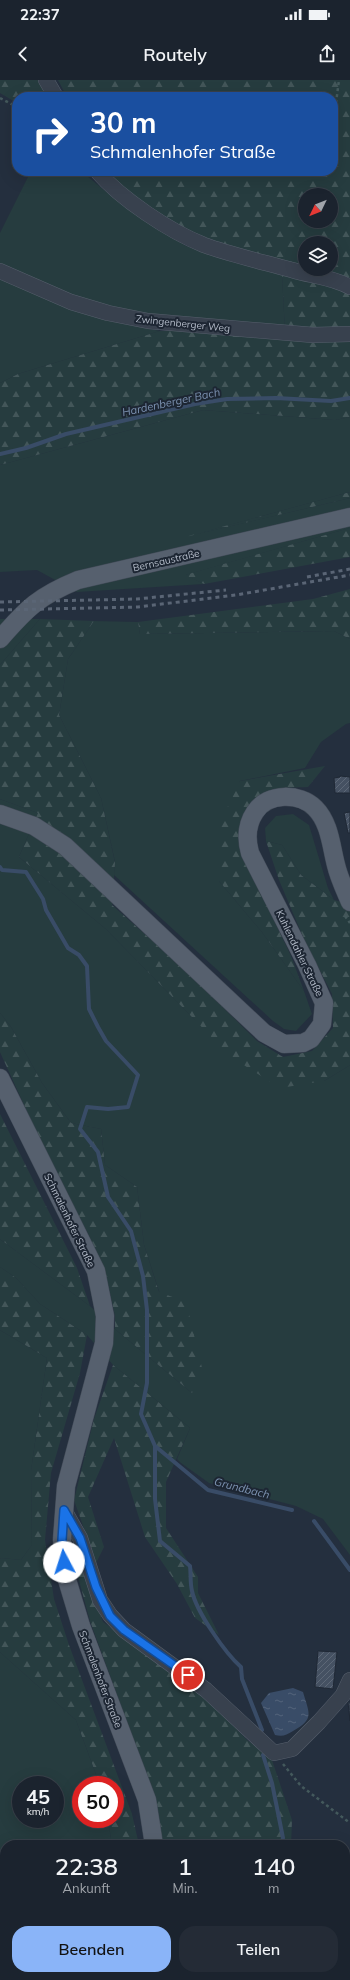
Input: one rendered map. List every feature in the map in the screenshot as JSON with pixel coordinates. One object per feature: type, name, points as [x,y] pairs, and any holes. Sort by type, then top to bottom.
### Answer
[{"type":"main road","name":"Bernsaustraße","points":[[0,639],[25,610],[55,590],[78,580],[350,517]]},
{"type":"main road","name":"Kuhlendahler Straße","points":[[0,814],[34,826],[65,846],[264,1033],[284,1044],[303,1043],[310,1039],[322,1024],[324,1003],[307,964],[250,853],[247,841],[248,832],[255,811],[273,799],[290,796],[303,799],[314,808],[322,818],[328,833],[346,906]]},
{"type":"main road","name":"Schmalenhofer Straße","points":[[0,1078],[96,1271],[105,1316],[103,1350],[66,1486],[62,1540],[65,1573],[81,1626],[146,1800],[153,1840]]},
{"type":"lane","points":[[46,80],[53,92]]},
{"type":"lane","points":[[102,176],[124,198],[169,226],[203,244],[306,274],[342,282],[350,286]]},
{"type":"lane","name":"Zwingenberger Weg","points":[[0,271],[71,302],[108,313],[148,321],[312,335],[350,334]]},
{"type":"lane","points":[[64,1510],[80,1538],[96,1587],[110,1616],[124,1630],[206,1690],[274,1753],[292,1749],[343,1696],[350,1680]]},
{"type":"path","points":[[337,92],[339,80]]},
{"type":"path","points":[[0,98],[12,104]]},
{"type":"path","points":[[346,906],[350,923]]},
{"type":"path","points":[[274,1753],[301,1786],[350,1823]]},
{"type":"green space","points":[[0,80],[44,80],[50,92],[12,92],[12,100],[0,93]]},
{"type":"green space","points":[[58,80],[350,80],[350,417],[335,420],[203,410],[0,465],[0,383],[18,374],[160,331],[285,331],[282,274],[207,243],[156,216],[112,176],[338,176],[338,92],[64,92]]},
{"type":"green space","points":[[28,176],[87,176],[126,208],[186,246],[282,274],[285,331],[117,313],[0,266],[0,233]]},
{"type":"green space","points":[[0,277],[105,320],[160,331],[18,374],[0,383]]},
{"type":"green space","points":[[203,410],[335,420],[350,417],[350,492],[197,534],[350,498],[350,528],[186,575],[204,584],[77,592],[37,570],[0,572],[0,465]]},
{"type":"green space","points":[[350,492],[350,498],[181,538]]},
{"type":"green space","points":[[350,528],[350,557],[204,584],[185,575]]},
{"type":"green space","points":[[350,589],[350,639],[334,631],[140,634],[138,622],[313,599]]},
{"type":"green space","points":[[0,619],[40,619],[0,665]]},
{"type":"green space","points":[[40,619],[94,621],[68,659],[59,715],[101,798],[115,863],[112,905],[183,968],[257,1041],[283,1057],[312,1051],[333,1028],[332,994],[304,939],[279,880],[266,841],[282,845],[301,875],[334,900],[350,904],[350,1065],[324,1081],[280,1088],[231,1057],[106,929],[19,857],[38,813],[0,799],[0,665]]},
{"type":"green space","points":[[94,621],[138,622],[140,634],[334,631],[350,639],[350,723],[346,724],[321,742],[305,768],[240,781],[219,881],[262,932],[304,991],[312,1014],[296,1031],[284,1029],[273,1021],[114,875],[115,862],[101,798],[59,715],[68,659]]},
{"type":"green space","points":[[325,766],[308,787],[283,788],[271,792],[251,807],[265,902],[291,956],[304,991],[262,932],[219,881],[218,827],[240,781]]},
{"type":"green space","points":[[0,799],[38,813],[19,857],[106,929],[195,1020],[324,1081],[350,1065],[350,1555],[323,1519],[296,1506],[209,1483],[181,1463],[177,1459],[190,1428],[113,1365],[87,1335],[40,1304],[16,1278],[0,1267],[0,1239],[90,1306],[115,1329],[192,1393],[144,1245],[137,1187],[105,1165],[101,1129],[71,1123],[42,1083],[11,1027],[0,1013]]},
{"type":"green space","points":[[293,814],[309,825],[328,888],[334,900],[301,875],[282,845],[266,841],[265,828],[276,816]]},
{"type":"green space","points":[[0,1013],[11,1027],[42,1083],[71,1123],[101,1129],[105,1165],[137,1187],[144,1245],[159,1292],[186,1302],[203,1372],[192,1393],[115,1329],[115,1316],[108,1284],[90,1240],[44,1149],[0,1052]]},
{"type":"green space","points":[[0,1114],[77,1268],[90,1306],[0,1239]]},
{"type":"green space","points":[[0,1267],[16,1278],[40,1304],[87,1335],[80,1373],[51,1473],[45,1540],[54,1599],[69,1645],[118,1776],[97,1776],[76,1720],[0,1652],[0,1559],[21,1560],[32,1545],[31,1471],[47,1358],[0,1330]]},
{"type":"green space","points":[[0,1330],[47,1358],[31,1471],[32,1545],[21,1560],[0,1559]]},
{"type":"green space","points":[[113,1365],[190,1428],[166,1482],[166,1528],[198,1577],[198,1593],[219,1635],[195,1618],[177,1584],[145,1537],[114,1438],[88,1497],[104,1547],[96,1563],[74,1500],[94,1419]]},
{"type":"green space","points":[[77,1556],[103,1622],[184,1682],[218,1710],[247,1740],[271,1757],[292,1820],[291,1840],[161,1840],[155,1798],[90,1621],[74,1562]]},
{"type":"green space","points":[[0,1652],[76,1720],[97,1776],[72,1776],[72,1828],[109,1828],[111,1840],[0,1840]]},
{"type":"green space","points":[[124,1793],[132,1814],[138,1840],[111,1840],[109,1828],[124,1828]]},
{"type":"water","points":[[293,1688],[303,1692],[308,1710],[307,1719],[300,1727],[288,1734],[282,1736],[275,1735],[261,1703],[269,1693]]},
{"type":"building","points":[[340,776],[350,777],[350,793],[335,793],[334,778]]},
{"type":"building","points":[[350,812],[350,833],[348,833],[344,813]]},
{"type":"building","points":[[318,1651],[337,1652],[333,1689],[315,1687]]},
{"type":"building","points":[[348,1702],[350,1702],[350,1721]]},
{"type":"waterway","name":"Hardenberger Bach","points":[[0,454],[26,448],[66,434],[195,404],[227,399],[276,398],[331,401],[350,398]]},
{"type":"waterway","points":[[0,867],[2,870],[26,872],[43,899],[46,910],[68,948],[79,955],[87,966],[89,1009],[98,1027],[106,1041],[138,1075],[128,1107],[108,1109],[87,1107],[80,1129],[98,1152],[108,1197],[131,1231],[143,1276],[147,1310],[147,1383],[141,1414],[155,1446],[155,1499],[160,1541],[190,1566],[191,1588],[199,1609],[227,1652],[241,1667],[242,1679],[262,1730]]},
{"type":"waterway","name":"Grundbach","points":[[155,1446],[208,1490],[292,1510]]},
{"type":"waterway","name":"Grundbach","points":[[314,1521],[350,1570]]},
{"type":"waterway","points":[[263,1755],[272,1783],[282,1840]]},
{"type":"railway","points":[[307,577],[350,569]]},
{"type":"railway","points":[[0,610],[138,607],[236,595],[350,575]]},
{"type":"railway","points":[[0,602],[137,599],[226,590]]},
{"type":"route","points":[[64,1562],[62,1540],[64,1510],[80,1538],[100,1600],[110,1616],[124,1630],[188,1675]]}]
